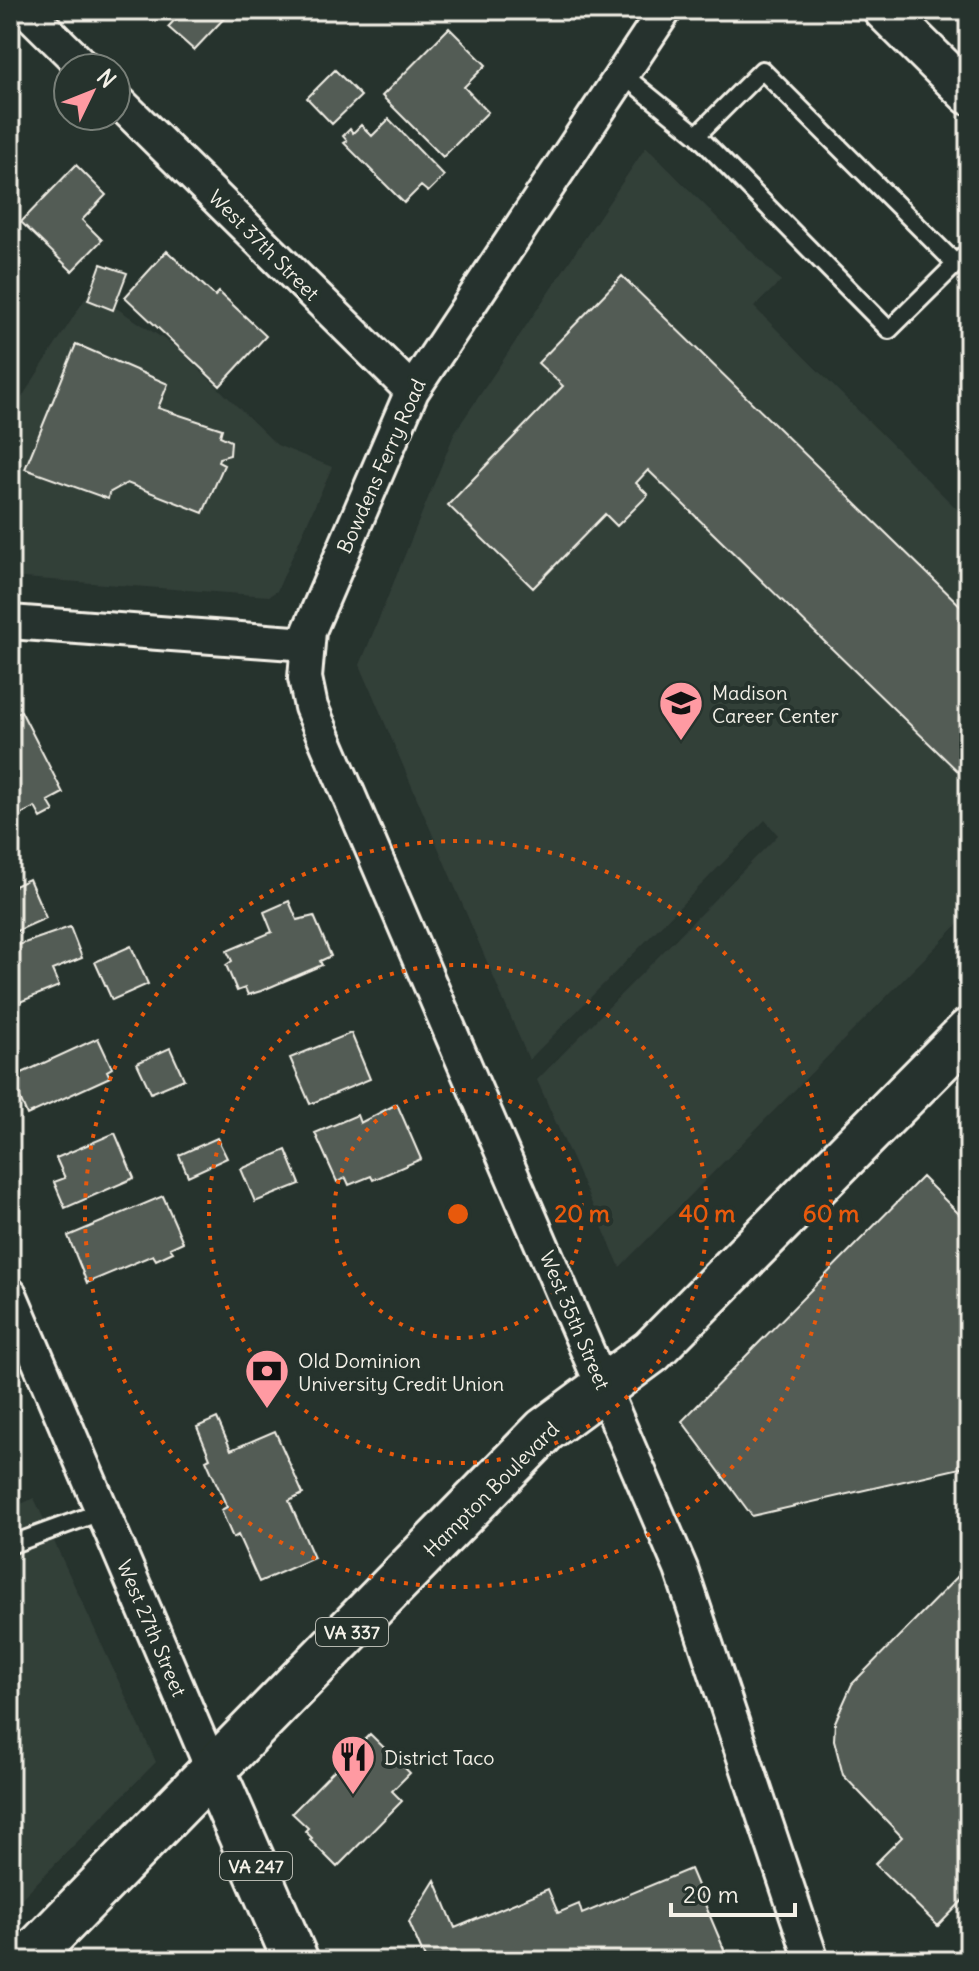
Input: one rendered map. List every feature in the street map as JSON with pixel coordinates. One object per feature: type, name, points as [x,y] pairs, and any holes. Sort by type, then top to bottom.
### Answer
[{"type":"main road","name":"Hampton Boulevard","points":[[26,1961],[545,1430],[652,1351],[969,1031]]},
{"type":"main road","name":"West 27th Street","points":[[213,1771],[296,1961]]},
{"type":"street","points":[[26,10],[69,52]]},
{"type":"street","name":"Bowdens Ferry Road","points":[[307,644],[309,631],[412,391],[665,10]]},
{"type":"street","points":[[884,10],[969,94]]},
{"type":"street","name":"West 37th Street","points":[[132,115],[412,391]]},
{"type":"street","points":[[10,622],[307,644]]},
{"type":"street","name":"West 35th Street","points":[[307,644],[305,678],[311,707],[681,1569],[812,1961]]},
{"type":"street","name":"West 27th Street","points":[[10,1294],[213,1771]]},
{"type":"lane","points":[[697,135],[762,70],[956,264]]},
{"type":"lane","points":[[622,74],[697,135],[889,330],[969,251]]},
{"type":"lane","points":[[10,1545],[103,1511]]},
{"type":"shaded area","name":"Madison Career Center","points":[[646,147],[781,281],[754,307],[969,521],[969,913],[620,1267],[537,1080],[778,835],[765,820],[529,1060],[360,665],[455,432]]},
{"type":"shaded area","points":[[90,291],[176,347],[277,445],[332,467],[277,591],[269,596],[10,577],[10,416]]},
{"type":"shaded area","points":[[34,1498],[156,1762],[10,1910],[10,1509]]},
{"type":"building","points":[[184,10],[232,10],[194,50],[168,27]]},
{"type":"building","points":[[449,28],[486,65],[464,87],[488,112],[443,157],[382,96]]},
{"type":"building","points":[[335,70],[361,96],[332,124],[307,98]]},
{"type":"building","points":[[389,119],[444,176],[428,192],[421,186],[404,203],[344,143],[347,141],[343,136],[350,129],[353,133],[361,125],[372,136]]},
{"type":"building","points":[[76,165],[106,195],[82,220],[102,240],[72,271],[21,222]]},
{"type":"building","points":[[167,251],[215,296],[219,292],[266,336],[220,386],[125,297]]},
{"type":"building","points":[[101,264],[127,273],[113,310],[88,300]]},
{"type":"building","points":[[622,276],[969,614],[969,782],[648,470],[636,483],[648,495],[617,526],[605,514],[533,588],[448,505],[563,386],[538,363]]},
{"type":"building","points":[[76,344],[168,384],[158,408],[222,429],[220,436],[231,441],[230,455],[219,458],[218,462],[224,465],[203,513],[127,483],[109,493],[108,499],[25,469]]},
{"type":"building","points":[[21,711],[63,793],[48,801],[54,811],[41,818],[35,807],[10,820],[10,717]]},
{"type":"building","points":[[29,879],[46,918],[10,934],[10,888]]},
{"type":"building","points":[[289,901],[297,920],[314,916],[331,956],[320,961],[322,965],[261,991],[248,995],[245,988],[237,991],[226,965],[232,961],[227,951],[272,932],[264,912]]},
{"type":"building","points":[[70,927],[82,958],[52,970],[59,986],[10,1006],[10,948]]},
{"type":"building","points":[[131,946],[148,984],[112,1000],[95,962]]},
{"type":"building","points":[[351,1033],[370,1079],[310,1104],[290,1058]]},
{"type":"building","points":[[98,1038],[112,1068],[107,1071],[110,1077],[27,1115],[11,1078]]},
{"type":"building","points":[[170,1048],[184,1079],[151,1093],[137,1063]]},
{"type":"building","points":[[397,1104],[421,1159],[373,1180],[371,1176],[349,1185],[346,1178],[337,1182],[315,1133],[357,1115],[360,1123]]},
{"type":"building","points":[[115,1133],[134,1178],[65,1208],[54,1182],[65,1178],[56,1158]]},
{"type":"building","points":[[217,1138],[227,1158],[188,1176],[179,1155]]},
{"type":"building","points":[[286,1150],[300,1184],[255,1202],[241,1169]]},
{"type":"building","points":[[922,1177],[969,1224],[969,1466],[752,1516],[682,1421]]},
{"type":"building","points":[[163,1196],[183,1242],[170,1248],[173,1252],[156,1260],[153,1255],[87,1283],[68,1236]]},
{"type":"building","points":[[217,1418],[231,1450],[275,1431],[303,1494],[289,1501],[314,1558],[259,1582],[238,1535],[233,1538],[221,1510],[227,1507],[206,1460],[210,1458],[197,1427]]},
{"type":"building","points":[[969,1565],[969,1894],[938,1926],[875,1864],[902,1837],[843,1775],[834,1740],[835,1722],[852,1684]]},
{"type":"building","name":"District Taco","points":[[370,1734],[410,1773],[392,1791],[402,1801],[337,1867],[310,1840],[312,1838],[305,1831],[308,1828],[292,1813]]},
{"type":"building","points":[[690,1869],[729,1961],[426,1961],[409,1922],[435,1880],[455,1928],[548,1889],[558,1913],[579,1904],[582,1914]]},
{"type":"place","name":"Madison Career Center","points":[[681,742]]},
{"type":"place","name":"Old Dominion University Credit Union","points":[[267,1410]]},
{"type":"place","name":"District Taco","points":[[353,1796]]}]
